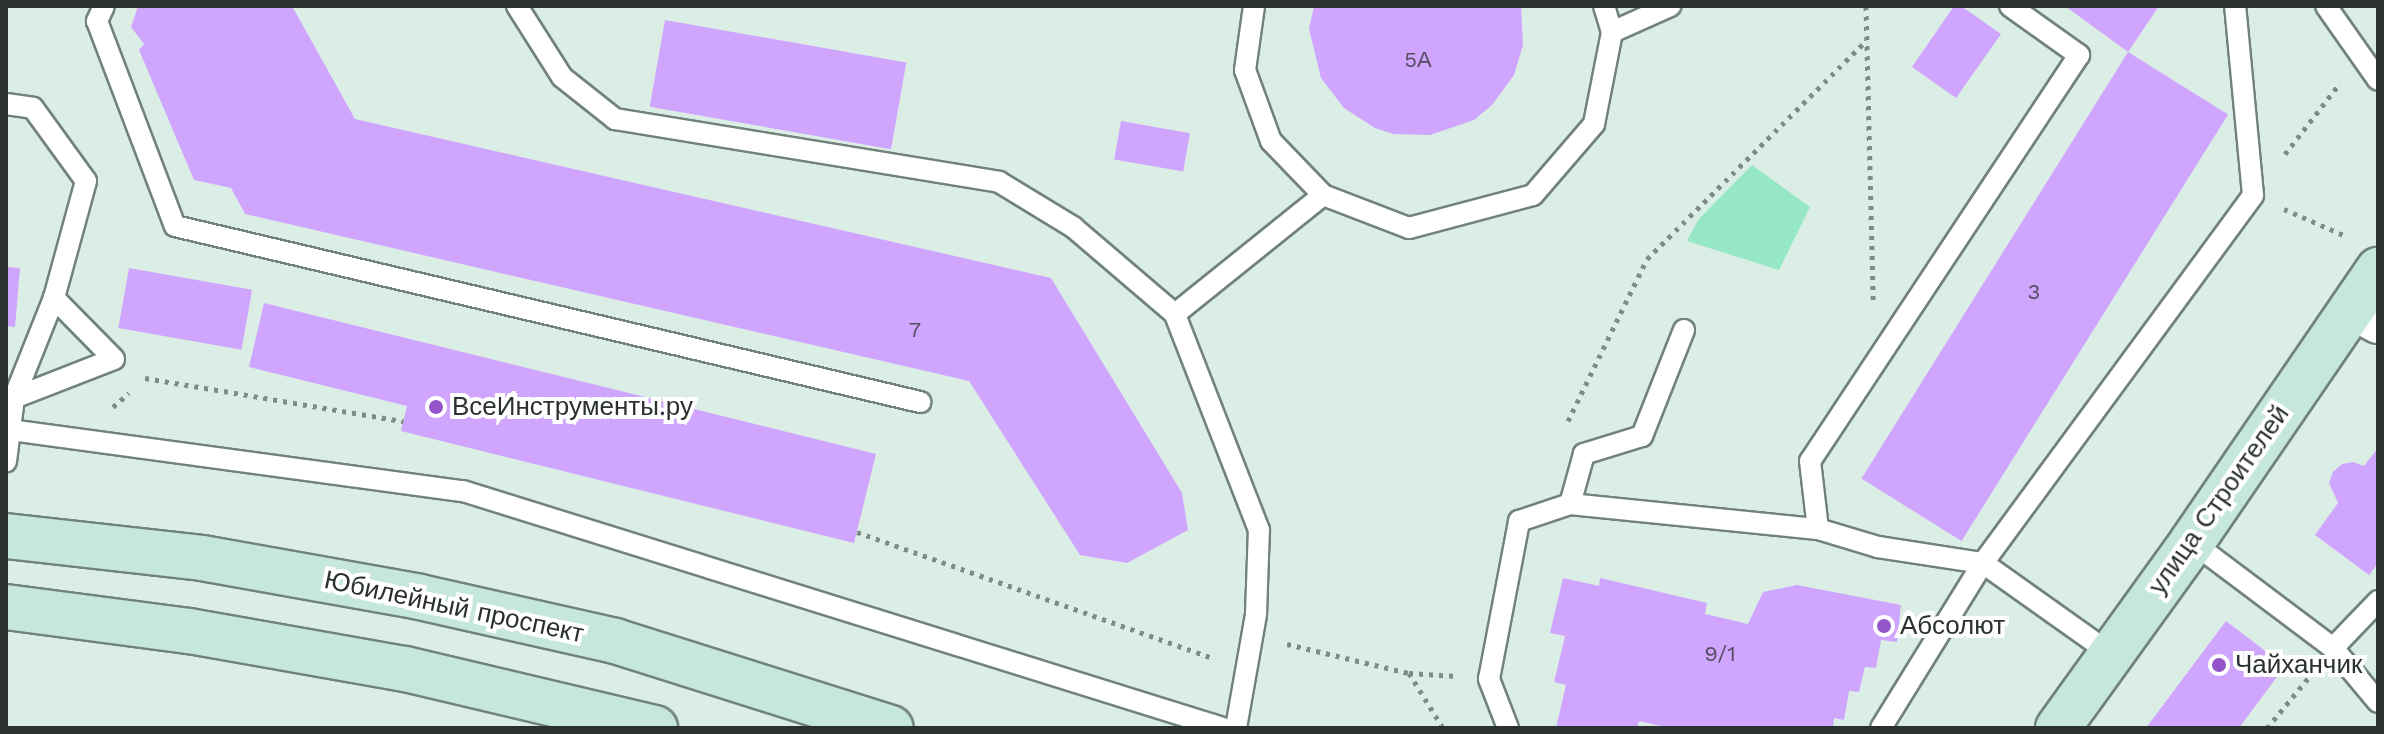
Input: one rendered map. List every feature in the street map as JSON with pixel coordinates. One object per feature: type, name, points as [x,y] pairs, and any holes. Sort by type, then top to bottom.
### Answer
[{"type":"main road","name":"улица Строителей","points":[[2058,728],[2192,542],[2364,316],[2364,254]]},
{"type":"main road","name":"Юбилейный проспект","points":[[6,536],[202,558],[420,597],[615,641],[891,728]]},
{"type":"main road","points":[[6,607],[189,631],[405,669],[655,728]]},
{"type":"lane","points":[[104,6],[97,21],[175,226],[920,402]]},
{"type":"lane","points":[[517,6],[562,77],[615,119],[999,182],[1073,227],[1175,314],[1259,530],[1256,614],[1236,728]]},
{"type":"lane","points":[[1254,6],[1245,70],[1271,141],[1323,195],[1409,228],[1533,195],[1594,124],[1612,32],[1604,6]]},
{"type":"lane","points":[[1612,32],[1670,6]]},
{"type":"lane","points":[[1818,529],[1810,461],[2079,55],[2010,6]]},
{"type":"lane","points":[[1881,728],[1983,563],[2253,195],[2235,6]]},
{"type":"lane","points":[[2326,6],[2378,80]]},
{"type":"lane","points":[[6,104],[33,108],[86,181],[54,298],[10,398],[6,461]]},
{"type":"lane","points":[[1175,314],[1323,195]]},
{"type":"lane","points":[[10,398],[114,359],[54,298]]},
{"type":"lane","points":[[1570,504],[1584,454],[1642,436],[1684,330]]},
{"type":"lane","points":[[10,430],[463,491],[1223,728]]},
{"type":"lane","points":[[1508,728],[1489,679],[1519,521],[1570,504],[1818,529],[1878,547],[1983,563],[2111,654]]},
{"type":"lane","points":[[2192,542],[2333,648],[2378,702]]},
{"type":"lane","points":[[2333,648],[2378,601]]},
{"type":"path","points":[[1866,6],[1875,364]]},
{"type":"path","points":[[1566,425],[1647,259],[1867,40]]},
{"type":"path","points":[[2361,56],[2253,195],[2364,254]]},
{"type":"path","points":[[78,439],[147,376],[403,421]]},
{"type":"path","points":[[857,532],[1246,670],[1290,642],[1409,673],[1489,679]]},
{"type":"path","points":[[2267,728],[2333,648]]},
{"type":"path","points":[[1409,673],[1443,728]]},
{"type":"green space","points":[[1752,165],[1810,207],[1779,270],[1687,241],[1698,220]]},
{"type":"building","points":[[138,6],[292,6],[355,119],[1051,278],[1182,493],[1188,530],[1127,563],[1080,555],[969,381],[245,214],[231,188],[194,180],[139,50],[144,44],[131,27]]},
{"type":"building","points":[[1314,6],[1521,6],[1523,45],[1514,75],[1492,105],[1474,120],[1430,135],[1393,134],[1375,128],[1344,108],[1321,78],[1309,29]]},
{"type":"building","points":[[1954,6],[1961,6],[2001,34],[1956,98],[1912,67]]},
{"type":"building","points":[[2065,6],[2159,6],[2128,52]]},
{"type":"building","points":[[665,20],[906,63],[891,149],[650,107]]},
{"type":"building","points":[[2128,52],[2228,115],[1962,541],[1861,479]]},
{"type":"building","points":[[1121,121],[1190,133],[1183,172],[1114,159]]},
{"type":"building","points":[[6,267],[20,268],[15,327],[6,326]]},
{"type":"building","points":[[129,268],[252,290],[242,350],[118,328]]},
{"type":"building","points":[[264,303],[876,454],[854,543],[401,431],[407,406],[249,367]]},
{"type":"building","points":[[2378,448],[2378,563],[2369,575],[2315,535],[2338,503],[2329,483],[2333,472],[2342,464],[2353,462],[2364,466]]},
{"type":"building","points":[[1563,578],[1599,586],[1600,578],[1707,603],[1705,614],[1748,624],[1763,592],[1797,585],[1901,605],[1897,642],[1881,640],[1876,668],[1865,667],[1859,692],[1849,691],[1844,720],[1834,718],[1833,728],[1669,728],[1639,721],[1637,728],[1556,728],[1566,685],[1554,682],[1565,636],[1550,633]]},
{"type":"building","points":[[2226,621],[2285,666],[2239,728],[2146,728]]},
{"type":"place","name":"ВсеИнструменты.ру","points":[[436,407]]},
{"type":"place","name":"Абсолют","points":[[1884,626]]},
{"type":"place","name":"Чайханчик","points":[[2219,665]]}]
